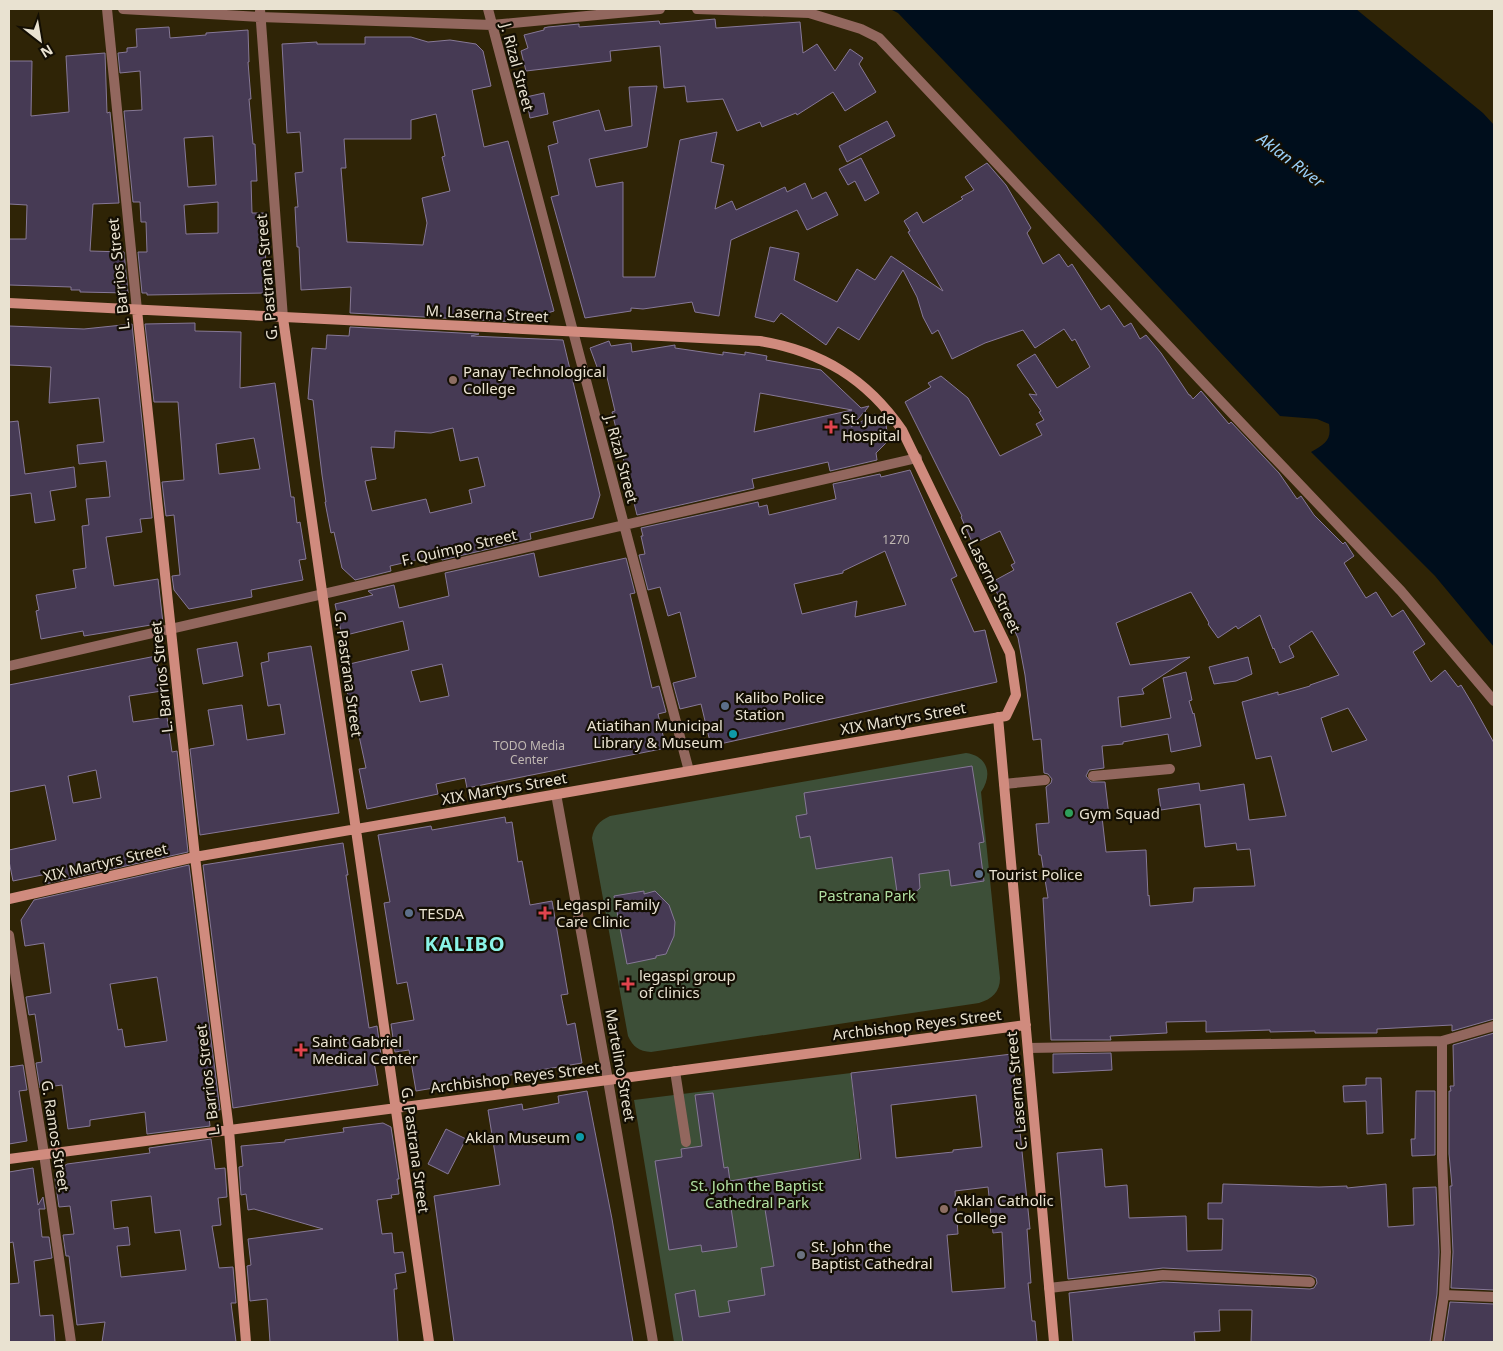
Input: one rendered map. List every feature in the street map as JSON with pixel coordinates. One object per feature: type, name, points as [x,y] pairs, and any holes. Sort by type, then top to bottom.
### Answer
[{"type":"street","name":"L. Barrios Street","points":[[107,9],[195,857],[229,1130],[246,1342]]},
{"type":"street","points":[[123,9],[260,13],[492,25],[660,9]]},
{"type":"street","name":"J. Rizal Street","points":[[488,9],[689,771]]},
{"type":"street","points":[[697,9],[809,13],[879,38],[1401,591],[1494,702]]},
{"type":"street","name":"G. Pastrana Street","points":[[260,13],[283,318],[429,1342]]},
{"type":"street","name":"M. Laserna Street","points":[[9,303],[760,341],[801,350],[830,363],[865,387],[893,417],[906,437],[916,458]]},
{"type":"street","name":"F. Quimpo Street","points":[[9,666],[916,458]]},
{"type":"street","name":"C. Laserna Street","points":[[916,458],[1010,653],[1016,695],[1002,716],[1004,784],[1054,1342]]},
{"type":"street","name":"XIX Martyrs Street","points":[[9,899],[195,857],[1002,716]]},
{"type":"street","points":[[1093,776],[1170,769]]},
{"type":"street","points":[[1004,784],[1045,780]]},
{"type":"street","name":"Martelino Street","points":[[556,794],[653,1342]]},
{"type":"street","name":"G. Ramos Street","points":[[9,935],[44,1154],[71,1342]]},
{"type":"street","name":"Archbishop Reyes Street","points":[[9,1158],[1026,1025]]},
{"type":"street","points":[[1028,1048],[1442,1040],[1494,1026]]},
{"type":"street","points":[[1437,1342],[1444,1295],[1446,1252],[1442,1158],[1442,1040]]},
{"type":"street","points":[[675,1072],[686,1142]]},
{"type":"street","points":[[1049,1288],[1163,1275],[1310,1282]]},
{"type":"street","points":[[1444,1295],[1494,1297]]},
{"type":"green space","name":"Pastrana Park","points":[[966,753],[984,762],[987,773],[985,786],[981,792],[1000,978],[999,987],[991,997],[979,1003],[651,1052],[643,1051],[634,1046],[628,1036],[592,838],[600,822],[610,816]]},
{"type":"green space","name":"St. John the Baptist Cathedral Park","points":[[851,1073],[878,1342],[674,1342],[634,1100]]},
{"type":"water","name":"Aklan River","points":[[890,9],[1356,9],[1483,113],[1494,125],[1494,647],[1435,576],[1311,452],[1328,438],[1329,424],[1317,419],[1280,416],[898,13]]},
{"type":"building","points":[[715,19],[716,28],[800,22],[803,53],[817,44],[835,71],[850,49],[863,58],[859,64],[876,92],[845,111],[833,92],[797,115],[796,113],[762,127],[760,122],[737,131],[723,99],[687,102],[685,86],[664,88],[660,46],[610,51],[611,61],[526,71],[521,51],[528,48],[524,35],[544,30],[544,28],[548,27],[579,24],[579,27],[659,21],[660,24]]},
{"type":"building","points":[[169,27],[170,38],[248,30],[251,99],[249,99],[253,144],[255,144],[257,181],[251,181],[252,213],[265,213],[266,293],[147,295],[147,293],[142,293],[138,252],[147,252],[146,222],[141,222],[140,202],[133,202],[124,111],[142,110],[140,71],[120,73],[118,53],[127,52],[127,48],[137,47],[136,29]],"holes":[[[213,136],[216,185],[188,187],[184,138]],[[218,202],[218,233],[186,234],[184,205]]]},
{"type":"building","points":[[365,37],[411,37],[428,42],[450,40],[476,44],[483,51],[491,86],[472,90],[484,147],[508,141],[554,311],[518,322],[350,313],[351,287],[301,290],[295,207],[298,207],[295,173],[303,172],[300,132],[287,133],[282,44],[317,42],[317,44],[365,44]],"holes":[[[436,114],[445,156],[442,157],[450,191],[422,198],[427,223],[423,245],[347,242],[341,168],[346,168],[344,139],[411,139],[411,120]]]},
{"type":"building","points":[[105,53],[107,113],[110,112],[119,203],[93,204],[90,251],[124,252],[128,293],[80,292],[80,290],[71,290],[71,287],[9,285],[9,239],[26,239],[27,205],[9,204],[9,61],[32,61],[31,116],[69,112],[66,56]]},
{"type":"building","points":[[657,86],[647,147],[589,159],[596,187],[623,182],[623,277],[655,277],[680,140],[717,132],[711,162],[724,165],[715,209],[732,201],[736,210],[785,187],[787,192],[805,183],[812,199],[826,192],[838,215],[807,230],[797,210],[731,240],[719,316],[695,312],[692,302],[643,309],[631,308],[631,311],[585,318],[551,197],[559,195],[548,146],[558,143],[553,122],[599,110],[605,131],[632,126],[629,87]]},
{"type":"building","points":[[544,93],[548,114],[530,118],[526,97]]},
{"type":"building","points":[[887,121],[895,136],[847,162],[839,146]]},
{"type":"building","points":[[861,158],[879,193],[865,201],[855,181],[848,185],[839,169]]},
{"type":"building","points":[[987,163],[1006,185],[1031,228],[1027,233],[1043,264],[1059,254],[1068,267],[1072,264],[1101,310],[1109,305],[1124,327],[1131,323],[1140,339],[1146,335],[1161,353],[1189,395],[1193,399],[1201,391],[1229,424],[1231,422],[1279,473],[1297,499],[1301,496],[1314,515],[1343,544],[1345,542],[1354,556],[1344,563],[1366,598],[1376,592],[1392,617],[1403,610],[1425,644],[1413,652],[1431,682],[1445,670],[1458,687],[1461,685],[1494,743],[1494,1019],[1452,1031],[1452,1025],[1377,1029],[1377,1033],[1270,1032],[1270,1030],[1206,1032],[1206,1021],[1166,1022],[1167,1033],[1110,1036],[1111,1040],[1051,1040],[1043,898],[1048,898],[1041,855],[1039,855],[1036,824],[1049,823],[1046,787],[1051,783],[1052,779],[1048,774],[1044,773],[1041,739],[1033,740],[1025,675],[1018,638],[992,582],[1014,570],[1011,565],[1015,563],[1000,531],[973,544],[962,516],[905,402],[931,387],[928,383],[941,376],[968,398],[1000,456],[1042,435],[1036,424],[1044,420],[1039,412],[1041,411],[1029,394],[1037,395],[1017,365],[1035,354],[1057,388],[1090,367],[1075,339],[1072,341],[1064,329],[1035,348],[1023,330],[985,343],[952,359],[938,330],[932,334],[923,317],[917,297],[903,270],[859,340],[838,327],[826,345],[781,313],[774,322],[755,317],[770,247],[799,253],[794,280],[837,302],[857,269],[875,280],[891,256],[943,291],[908,232],[910,231],[904,221],[917,212],[923,223],[963,199],[961,197],[974,190],[965,177]],"holes":[[[1191,592],[1208,624],[1218,638],[1236,626],[1238,629],[1260,615],[1280,663],[1294,657],[1289,646],[1312,631],[1339,675],[1278,695],[1278,692],[1242,702],[1256,759],[1271,756],[1286,816],[1249,820],[1244,784],[1200,791],[1199,783],[1158,789],[1161,810],[1200,804],[1205,847],[1236,843],[1237,850],[1250,849],[1255,886],[1194,888],[1193,902],[1150,906],[1146,850],[1106,852],[1102,817],[1109,816],[1105,782],[1091,782],[1086,776],[1089,770],[1104,768],[1102,746],[1123,744],[1123,742],[1168,734],[1171,752],[1201,746],[1194,713],[1189,701],[1192,700],[1186,672],[1163,678],[1171,718],[1121,727],[1118,697],[1144,694],[1142,689],[1190,657],[1130,665],[1116,623]],[[1348,708],[1367,740],[1332,752],[1321,718]]]},
{"type":"building","points":[[195,323],[195,331],[241,332],[240,388],[275,383],[291,497],[294,497],[297,523],[300,522],[306,559],[299,560],[303,580],[251,590],[252,597],[189,609],[174,590],[172,576],[180,575],[174,515],[166,516],[162,482],[184,480],[178,402],[154,402],[145,324]],"holes":[[[254,438],[260,469],[219,474],[216,444]]]},
{"type":"building","points":[[132,324],[152,518],[140,519],[142,532],[106,537],[114,586],[158,579],[163,623],[84,636],[83,631],[41,639],[36,611],[39,610],[36,595],[76,588],[73,570],[86,568],[82,526],[89,525],[86,499],[110,497],[106,461],[79,464],[77,445],[104,442],[99,398],[49,403],[51,367],[9,365],[9,326],[84,329]]},
{"type":"building","points":[[350,327],[479,334],[471,336],[563,340],[600,495],[593,518],[530,533],[531,539],[442,560],[441,554],[390,566],[391,571],[355,580],[342,568],[334,532],[331,533],[325,502],[313,400],[308,399],[312,348],[326,349],[327,335],[349,336]],"holes":[[[453,428],[460,461],[478,457],[485,486],[469,490],[472,503],[430,513],[426,499],[372,511],[365,481],[376,479],[371,447],[394,448],[395,431],[431,433]]]},
{"type":"building","points":[[609,341],[611,346],[631,343],[632,352],[675,345],[675,348],[723,355],[723,352],[745,355],[745,352],[767,356],[766,360],[821,370],[861,408],[869,406],[866,412],[851,427],[875,414],[886,424],[888,441],[876,453],[877,460],[830,471],[828,462],[752,479],[754,488],[637,515],[612,412],[615,411],[606,373],[600,375],[590,348]],"holes":[[[760,393],[852,410],[754,432]]]},
{"type":"building","points":[[18,421],[25,474],[74,467],[76,487],[50,491],[55,520],[35,523],[31,493],[9,496],[9,422]]},
{"type":"building","points":[[910,470],[957,576],[951,579],[974,632],[985,630],[997,682],[711,746],[701,704],[680,709],[673,683],[696,677],[680,612],[668,616],[660,587],[648,590],[639,555],[645,554],[641,528],[758,502],[759,507],[767,505],[769,515],[836,499],[833,484],[880,474],[881,477]],"holes":[[[885,551],[906,605],[855,617],[857,601],[802,614],[794,584],[843,573],[843,571]]]},
{"type":"building","points":[[534,553],[539,577],[626,558],[635,593],[630,594],[652,688],[659,686],[666,712],[658,714],[666,748],[467,788],[465,778],[436,784],[438,794],[367,809],[359,769],[366,768],[351,699],[349,699],[341,666],[409,650],[403,621],[342,636],[335,604],[373,595],[368,591],[394,585],[399,608],[449,596],[445,573]],"holes":[[[442,664],[449,696],[420,702],[411,671]]]},
{"type":"building","points":[[237,642],[243,676],[203,684],[197,649]]},
{"type":"building","points":[[311,646],[339,813],[200,835],[190,749],[214,745],[208,710],[242,705],[247,740],[285,734],[280,704],[268,706],[261,663],[269,661],[268,653]]},
{"type":"building","points":[[156,656],[162,691],[129,696],[133,722],[167,717],[172,752],[177,751],[188,852],[45,884],[52,873],[13,881],[9,850],[56,840],[45,785],[9,792],[9,685]],"holes":[[[96,770],[101,798],[73,803],[68,776]]]},
{"type":"building","points":[[1248,657],[1252,674],[1236,681],[1214,684],[1209,667]]},
{"type":"building","points":[[972,766],[984,842],[979,843],[984,881],[951,886],[949,870],[919,874],[920,888],[910,897],[897,892],[892,857],[816,869],[810,836],[800,838],[796,816],[807,814],[804,793]]},
{"type":"building","points":[[505,817],[506,823],[512,822],[518,862],[522,861],[530,905],[552,901],[568,994],[561,995],[567,1025],[575,1023],[582,1063],[416,1091],[409,1050],[395,1052],[391,1024],[414,1020],[407,982],[397,984],[384,903],[390,902],[378,835],[431,826],[432,830]]},
{"type":"building","points":[[343,843],[369,1028],[377,1026],[381,1055],[373,1056],[378,1085],[233,1108],[203,865]]},
{"type":"building","points":[[189,865],[220,1110],[216,1110],[216,1116],[209,1117],[210,1126],[147,1134],[145,1112],[90,1120],[90,1126],[68,1129],[62,1085],[40,1088],[36,1063],[42,1062],[35,1014],[29,1015],[26,997],[51,993],[44,943],[25,946],[21,920],[34,900]],"holes":[[[157,977],[167,1041],[125,1047],[122,1029],[118,1030],[110,984]]]},
{"type":"building","points":[[644,891],[644,894],[655,891],[669,905],[675,922],[674,936],[666,954],[627,964],[614,896]]},
{"type":"building","points":[[1494,1033],[1494,1290],[1451,1288],[1453,1252],[1450,1186],[1452,1186],[1449,1154],[1449,1091],[1451,1091],[1450,1086],[1454,1086],[1453,1045]]},
{"type":"building","points":[[1111,1053],[1112,1070],[1053,1073],[1053,1054]]},
{"type":"building","points":[[1012,1054],[1030,1229],[1027,1229],[1031,1283],[1028,1283],[1032,1321],[1035,1321],[1037,1342],[683,1342],[675,1294],[695,1290],[699,1317],[730,1312],[728,1301],[765,1295],[761,1268],[774,1266],[764,1203],[731,1208],[737,1247],[702,1252],[701,1245],[669,1250],[655,1161],[682,1157],[681,1149],[702,1146],[695,1095],[713,1093],[724,1168],[728,1167],[730,1181],[861,1159],[851,1073]],"holes":[[[976,1095],[982,1147],[896,1158],[891,1105]],[[988,1187],[993,1233],[1002,1232],[1005,1288],[952,1292],[947,1235],[958,1234],[955,1191]]]},
{"type":"building","points":[[23,1065],[27,1090],[19,1091],[27,1141],[9,1144],[9,1067]]},
{"type":"building","points":[[1366,1078],[1381,1078],[1383,1133],[1367,1134],[1366,1101],[1344,1102],[1343,1086],[1366,1085]]},
{"type":"building","points":[[587,1091],[612,1219],[633,1342],[454,1342],[434,1196],[500,1185],[488,1110],[522,1104],[523,1110],[559,1103],[558,1096]]},
{"type":"building","points":[[1416,1091],[1435,1091],[1435,1155],[1412,1156],[1411,1139],[1415,1139]]},
{"type":"building","points":[[383,1123],[391,1127],[399,1179],[397,1179],[399,1194],[391,1195],[392,1198],[377,1200],[382,1234],[392,1233],[394,1253],[403,1252],[406,1272],[395,1274],[397,1289],[394,1289],[398,1342],[270,1342],[267,1299],[250,1301],[247,1266],[251,1265],[248,1239],[323,1229],[254,1209],[248,1210],[246,1194],[241,1195],[239,1167],[243,1166],[241,1146],[285,1142],[285,1140],[344,1132],[343,1128]]},
{"type":"building","points":[[446,1129],[466,1139],[448,1174],[428,1164]]},
{"type":"building","points":[[211,1139],[215,1169],[225,1168],[227,1197],[218,1198],[221,1225],[212,1226],[219,1268],[233,1267],[236,1303],[231,1303],[236,1342],[102,1342],[105,1322],[77,1325],[69,1256],[66,1256],[63,1235],[74,1234],[70,1206],[59,1207],[55,1179],[61,1168],[67,1164],[150,1153],[149,1148]],"holes":[[[151,1196],[155,1233],[180,1230],[186,1270],[121,1277],[117,1246],[130,1245],[128,1227],[114,1229],[111,1201]]]},
{"type":"building","points":[[1102,1149],[1105,1187],[1127,1185],[1129,1218],[1186,1216],[1187,1251],[1222,1250],[1223,1219],[1208,1219],[1208,1203],[1222,1203],[1223,1184],[1347,1186],[1347,1188],[1386,1184],[1388,1227],[1414,1225],[1413,1188],[1436,1187],[1439,1252],[1437,1294],[1430,1342],[1251,1342],[1252,1310],[1219,1310],[1220,1331],[1194,1332],[1195,1342],[1073,1342],[1069,1293],[1163,1282],[1310,1289],[1314,1288],[1317,1283],[1316,1278],[1310,1275],[1163,1268],[1068,1279],[1057,1153]]},
{"type":"building","points":[[33,1168],[38,1205],[43,1197],[45,1209],[39,1209],[42,1237],[49,1237],[52,1258],[34,1261],[40,1316],[53,1315],[55,1342],[9,1342],[9,1284],[19,1283],[13,1242],[9,1243],[9,1172]]},
{"type":"building","points":[[1450,1302],[1494,1304],[1494,1342],[1444,1342]]},
{"type":"place","name":"Panay Technological College","points":[[453,380]]},
{"type":"place","name":"St. Jude Hospital","points":[[831,427]]},
{"type":"place","name":"Kalibo Police Station","points":[[725,706]]},
{"type":"place","name":"Atiatihan Municipal Library & Museum","points":[[733,734]]},
{"type":"place","name":"Gym Squad","points":[[1069,813]]},
{"type":"place","name":"Tourist Police","points":[[979,874]]},
{"type":"place","name":"TESDA","points":[[409,913]]},
{"type":"place","name":"Legaspi Family Care Clinic","points":[[545,913]]},
{"type":"place","name":"legaspi group of clinics","points":[[628,984]]},
{"type":"place","name":"Saint Gabriel Medical Center","points":[[301,1050]]},
{"type":"place","name":"Aklan Museum","points":[[580,1137]]},
{"type":"place","name":"Aklan Catholic College","points":[[944,1209]]},
{"type":"place","name":"St. John the Baptist Cathedral","points":[[801,1255]]},
{"type":"district","name":"KALIBO","points":[[465,943]]}]
